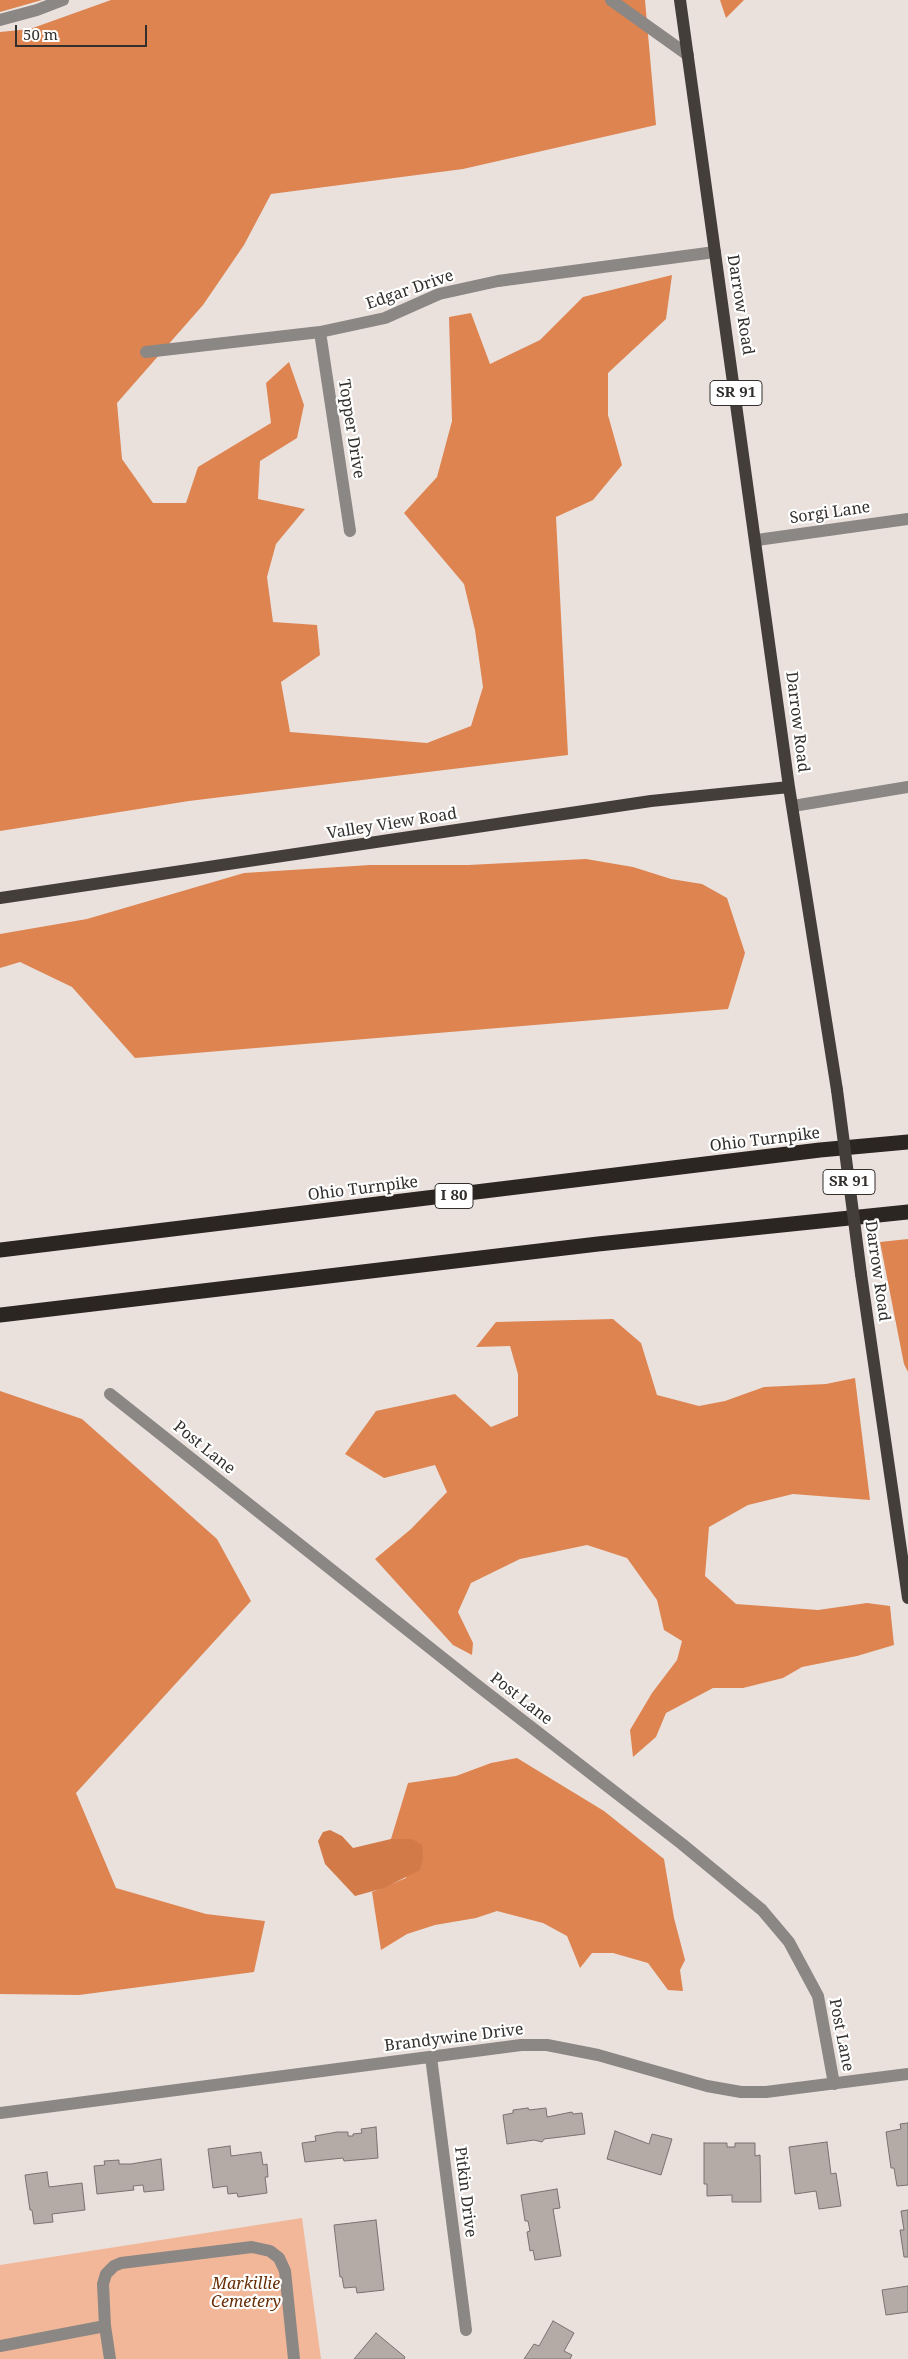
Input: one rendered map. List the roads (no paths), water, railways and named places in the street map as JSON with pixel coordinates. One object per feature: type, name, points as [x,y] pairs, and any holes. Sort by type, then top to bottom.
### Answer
[{"type":"highway","name":"Ohio Turnpike","points":[[0,1250],[791,1154],[908,1142]]},
{"type":"highway","points":[[0,1315],[598,1244],[908,1212]]},
{"type":"main road","name":"Darrow Road","points":[[680,0],[757,540],[789,787],[837,1090],[884,1447],[908,1598]]},
{"type":"main road","name":"Valley View Road","points":[[0,898],[651,802],[789,787]]},
{"type":"street","points":[[0,20],[37,10],[63,0]]},
{"type":"street","points":[[611,0],[688,55]]},
{"type":"street","name":"Edgar Drive","points":[[146,352],[320,332],[385,318],[439,294],[498,281],[715,252]]},
{"type":"street","name":"Topper Drive","points":[[320,332],[350,530]]},
{"type":"street","name":"Sorgi Lane","points":[[757,540],[908,519]]},
{"type":"street","points":[[793,806],[908,788]]},
{"type":"street","name":"Post Lane","points":[[110,1394],[465,1676],[682,1844],[762,1910],[789,1942],[818,1996],[834,2084]]},
{"type":"street","name":"Brandywine Drive","points":[[0,2113],[521,2045],[547,2045],[598,2054],[706,2086],[741,2092],[766,2092],[908,2074]]},
{"type":"street","name":"Pitkin Drive","points":[[431,2057],[466,2330]]},
{"type":"street","points":[[110,2359],[105,2326],[103,2284],[106,2274],[114,2266],[121,2263],[252,2247],[275,2254],[285,2271],[294,2359]]},
{"type":"street","points":[[0,2346],[105,2326]]},
{"type":"park label","name":"Markillie Cemetery","points":[[246,2293]]}]
